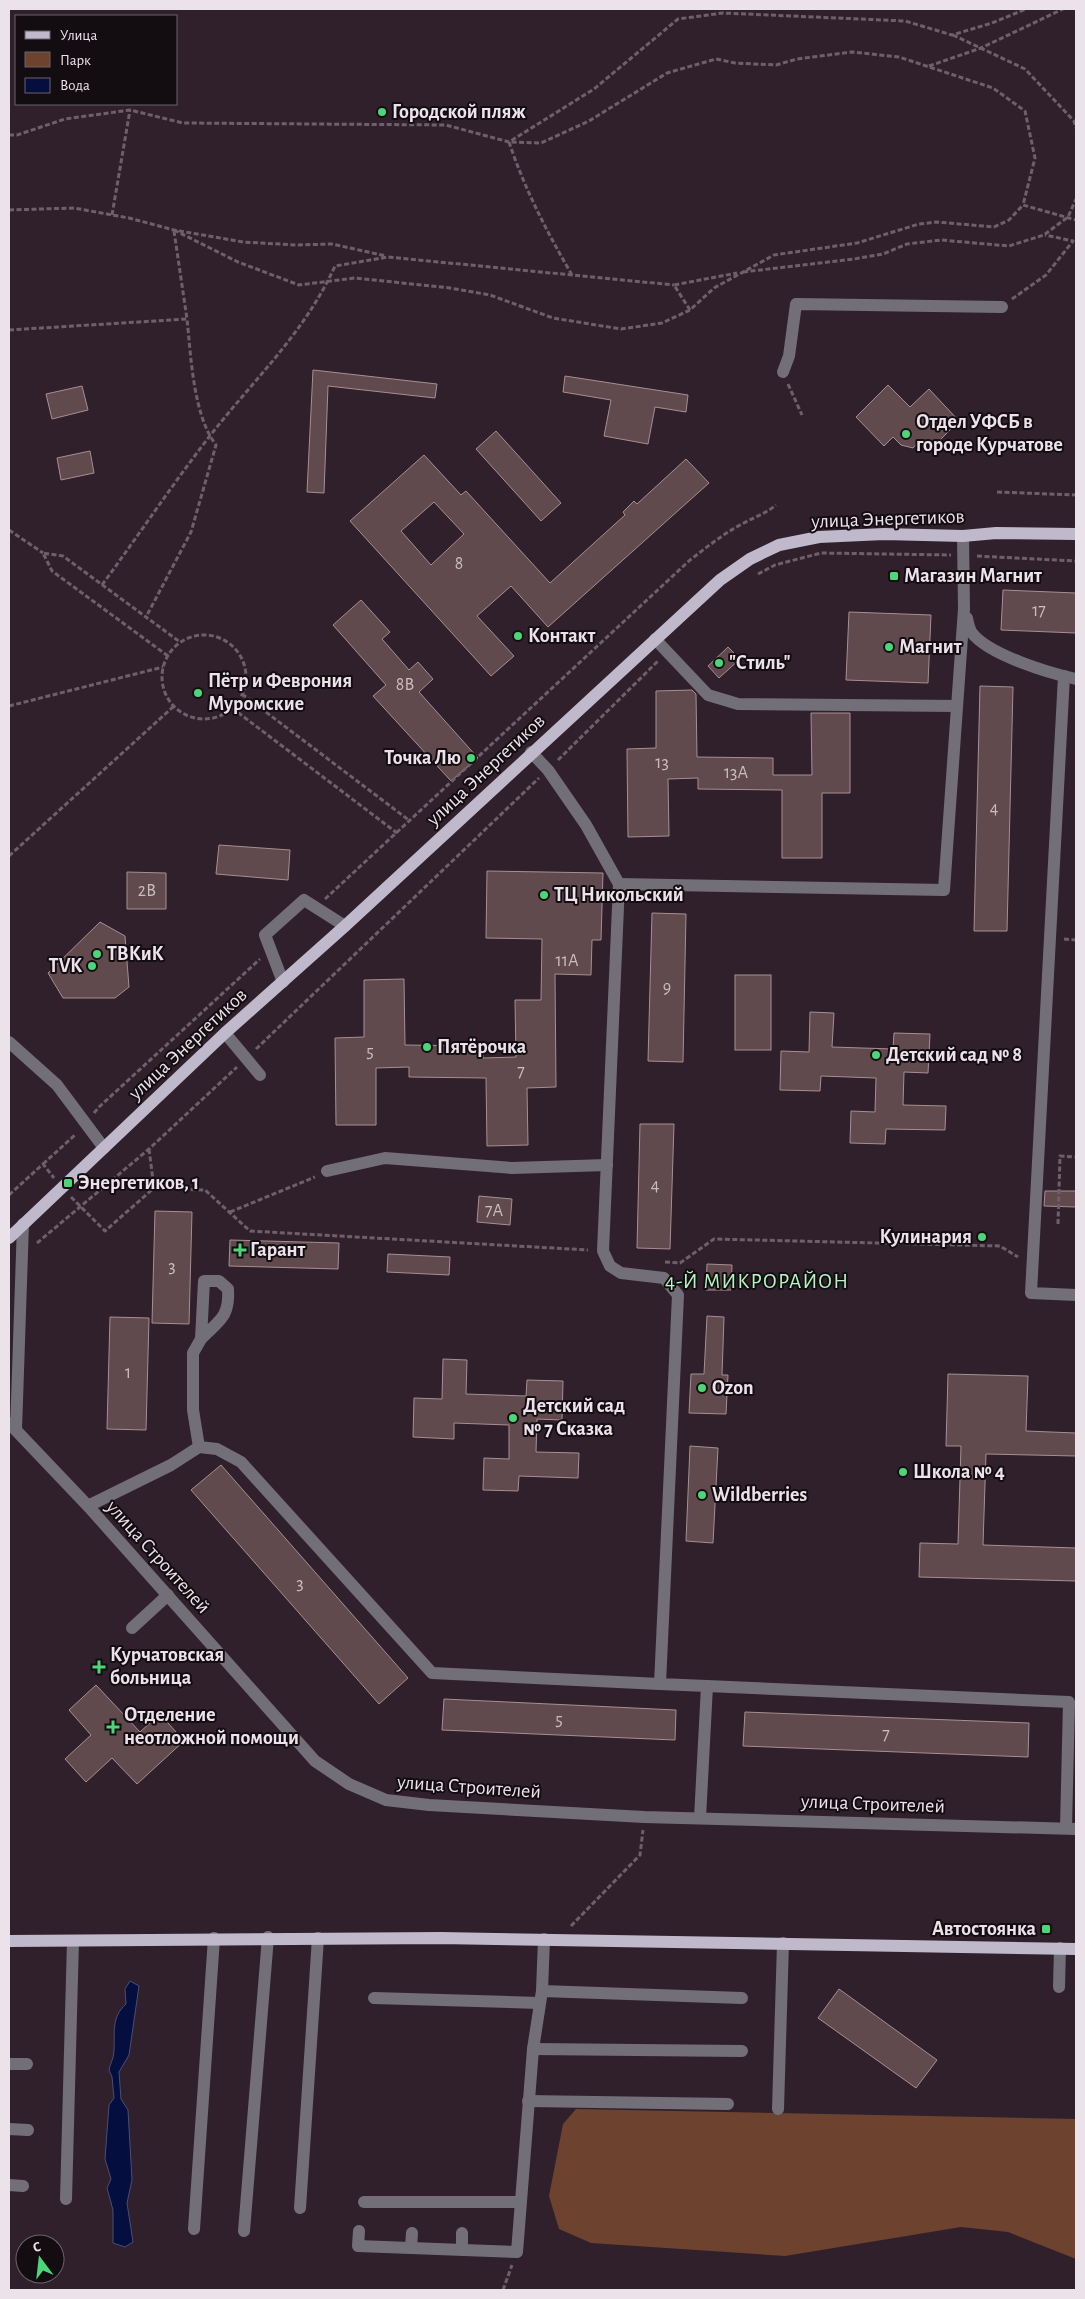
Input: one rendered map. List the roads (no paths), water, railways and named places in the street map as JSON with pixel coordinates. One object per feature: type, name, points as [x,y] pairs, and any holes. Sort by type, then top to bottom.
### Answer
[{"type":"main road","name":"улица Энергетиков","points":[[9,1238],[225,1033],[346,926],[720,580],[750,559],[778,545],[819,537],[884,534],[963,536],[996,533],[1076,534]]},
{"type":"main road","points":[[9,1941],[318,1938],[1076,1948]]},
{"type":"street","points":[[783,372],[789,356],[796,304],[1002,307]]},
{"type":"street","points":[[619,884],[944,890],[964,609],[963,536]]},
{"type":"street","points":[[964,609],[971,632],[986,646],[1070,678],[1031,1293],[1076,1295]]},
{"type":"street","points":[[655,639],[708,695],[738,704],[957,706]]},
{"type":"street","points":[[532,752],[548,770],[586,825],[619,884],[603,1251],[610,1266],[621,1273],[664,1278],[678,1295],[660,1684]]},
{"type":"street","points":[[283,982],[265,935],[304,900],[346,926]]},
{"type":"street","points":[[225,1033],[260,1075]]},
{"type":"street","points":[[9,1042],[57,1085],[104,1148]]},
{"type":"street","points":[[327,1172],[386,1158],[512,1168],[607,1165]]},
{"type":"street","name":"улица Строителей","points":[[23,1224],[12,1426],[88,1506],[315,1761],[349,1784],[386,1800],[429,1805],[644,1817],[1071,1828]]},
{"type":"street","points":[[199,1447],[193,1410],[193,1353],[201,1339]]},
{"type":"street","points":[[88,1506],[172,1465],[199,1447],[217,1448],[241,1462],[432,1673],[1073,1702],[1071,1828]]},
{"type":"street","points":[[132,1628],[168,1595]]},
{"type":"street","points":[[700,1818],[708,1686]]},
{"type":"street","points":[[194,2229],[214,1938]]},
{"type":"street","points":[[244,2231],[268,1938]]},
{"type":"street","points":[[300,2208],[318,1938]]},
{"type":"street","points":[[359,2231],[358,2246],[517,2252],[528,2100],[540,1997],[544,1940]]},
{"type":"street","points":[[66,2199],[73,1941]]},
{"type":"street","points":[[778,2109],[783,1943]]},
{"type":"street","points":[[1059,1987],[1060,1948]]},
{"type":"street","points":[[374,1998],[742,1998]]},
{"type":"street","points":[[533,2049],[742,2051]]},
{"type":"street","points":[[9,2064],[27,2064]]},
{"type":"street","points":[[528,2100],[728,2104]]},
{"type":"street","points":[[9,2129],[28,2130]]},
{"type":"street","points":[[9,2185],[23,2186]]},
{"type":"street","points":[[364,2202],[520,2202]]},
{"type":"street","points":[[411,2248],[412,2233]]},
{"type":"street","points":[[462,2233],[462,2250]]},
{"type":"water","points":[[130,1981],[139,1986],[129,2055],[119,2072],[121,2099],[128,2110],[132,2180],[127,2203],[133,2242],[125,2247],[113,2243],[113,2210],[107,2188],[111,2179],[105,2159],[109,2105],[114,2098],[112,2077],[109,2070],[114,2054],[115,2026],[118,2014],[126,2004],[125,1989]]},
{"type":"place","name":"Городской пляж","points":[[382,112]]},
{"type":"place","name":"Отдел УФСБ в городе Курчатове","points":[[906,434]]},
{"type":"place","name":"Магазин Магнит","points":[[894,576]]},
{"type":"place","name":"Контакт","points":[[518,636]]},
{"type":"place","name":"Магнит","points":[[889,647]]},
{"type":"place","name":"\"Стиль\"","points":[[719,663]]},
{"type":"place","name":"Пётр и Феврония Муромские","points":[[198,693]]},
{"type":"place","name":"Точка Лю","points":[[471,758]]},
{"type":"place","name":"ТЦ Никольский","points":[[544,895]]},
{"type":"place","name":"ТВКиК","points":[[97,954]]},
{"type":"place","name":"TVK","points":[[92,966]]},
{"type":"place","name":"Пятёрочка","points":[[427,1047]]},
{"type":"place","name":"Детский сад № 8","points":[[876,1055]]},
{"type":"place","name":"Энергетиков, 1","points":[[68,1183]]},
{"type":"place","name":"Кулинария","points":[[982,1237]]},
{"type":"place","name":"Гарант","points":[[240,1250]]},
{"type":"place","name":"Ozon","points":[[702,1388]]},
{"type":"place","name":"Детский сад № 7 Сказка","points":[[513,1418]]},
{"type":"place","name":"Школа № 4","points":[[903,1472]]},
{"type":"place","name":"Wildberries","points":[[702,1495]]},
{"type":"place","name":"Курчатовская больница","points":[[99,1667]]},
{"type":"place","name":"Отделение неотложной помощи","points":[[113,1727]]},
{"type":"place","name":"Автостоянка","points":[[1046,1929]]},
{"type":"district","name":"4-Й МИКРОРАЙОН","points":[[757,1281]]}]
